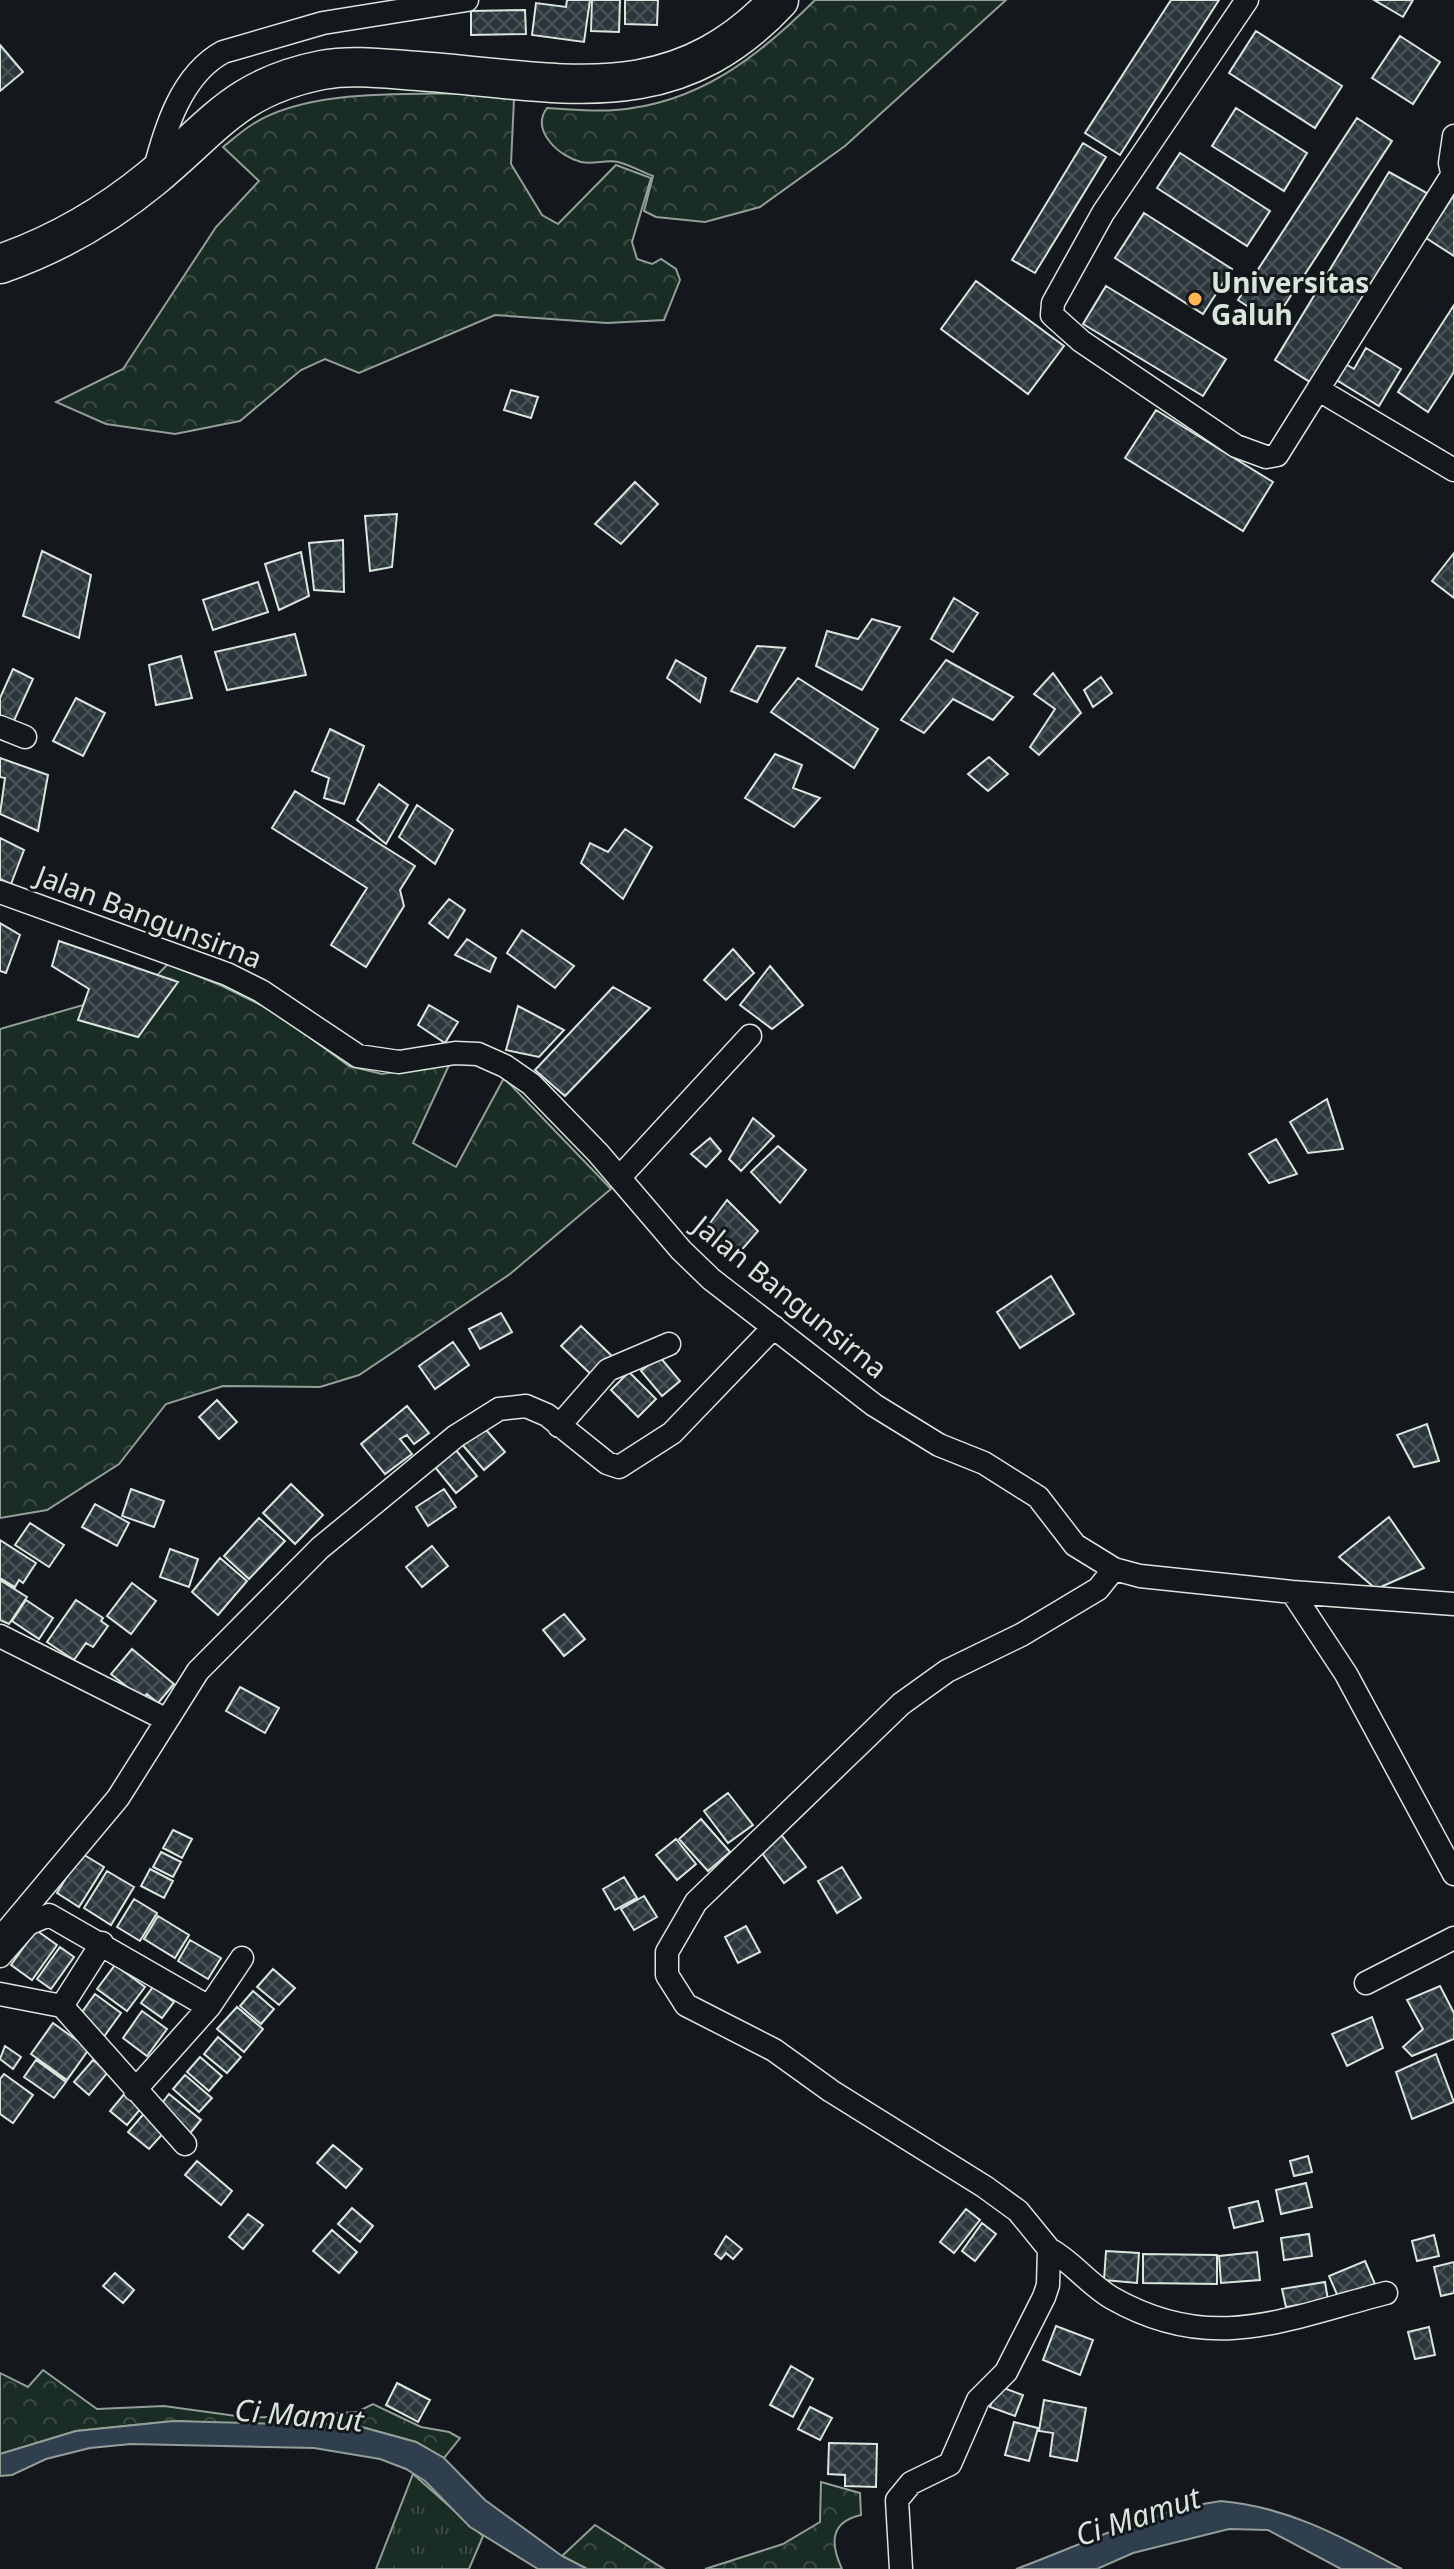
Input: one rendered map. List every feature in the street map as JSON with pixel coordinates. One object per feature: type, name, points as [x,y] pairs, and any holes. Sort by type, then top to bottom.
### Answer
[{"type":"highway","points":[[0,264],[37,251],[110,210],[153,177],[218,116],[253,92],[286,78],[326,69],[368,67],[573,84],[638,82],[708,58],[736,41],[779,0]]},
{"type":"street","points":[[153,177],[169,117],[217,55],[323,23],[467,0]]},
{"type":"street","points":[[1247,0],[1103,213],[1053,303],[1052,315],[1081,341],[1236,446],[1266,457],[1277,455],[1453,179],[1454,136]]},
{"type":"street","points":[[1319,390],[1454,470]]},
{"type":"street","points":[[0,727],[25,737]]},
{"type":"street","name":"Jalan Bangunsirna","points":[[0,892],[227,974],[261,991],[358,1056],[399,1062],[455,1053],[478,1054],[505,1066],[531,1084],[681,1250],[774,1327],[898,1420],[939,1445],[984,1463],[1038,1497],[1075,1545],[1114,1569],[1140,1576],[1292,1592],[1454,1604]]},
{"type":"street","points":[[619,1178],[750,1036]]},
{"type":"street","points":[[0,1939],[118,1798],[198,1671],[248,1617],[320,1548],[456,1436],[499,1409],[518,1406],[540,1411],[607,1463],[623,1465],[672,1433],[774,1327]]},
{"type":"street","points":[[559,1426],[608,1370],[669,1344]]},
{"type":"street","points":[[1114,1569],[1098,1589],[1021,1635],[947,1671],[901,1704],[696,1902],[667,1952],[667,1975],[686,2005],[774,2050],[831,2091],[985,2187],[1018,2211],[1049,2249],[1078,2268],[1088,2280],[1114,2299],[1182,2327],[1198,2330],[1244,2329],[1386,2293]]},
{"type":"street","points":[[1292,1592],[1346,1674],[1454,1874]]},
{"type":"street","points":[[0,1636],[167,1720]]},
{"type":"street","points":[[0,1956],[28,1924],[49,1915],[209,2007]]},
{"type":"street","points":[[1366,1983],[1454,1938]]},
{"type":"street","points":[[62,2006],[102,1943]]},
{"type":"street","points":[[135,2090],[209,2007],[242,1958]]},
{"type":"street","points":[[0,1994],[62,2006],[185,2144]]},
{"type":"street","points":[[901,2569],[897,2500],[907,2486],[940,2471],[957,2455],[978,2400],[1002,2379],[1044,2297],[1050,2267],[1049,2249]]},
{"type":"green space","points":[[815,0],[1006,0],[845,146],[760,207],[705,222],[656,217],[644,211],[653,176],[618,162],[586,163],[573,159],[557,149],[545,134],[542,125],[547,108],[615,110],[645,106],[700,88],[749,58]]},
{"type":"green space","points":[[474,93],[514,99],[511,164],[542,215],[558,224],[616,165],[651,178],[632,242],[637,259],[652,264],[661,259],[676,269],[680,280],[664,320],[607,323],[495,315],[359,373],[325,359],[301,370],[240,421],[175,434],[106,424],[56,402],[123,369],[216,227],[259,181],[223,147],[246,129],[276,112],[331,99],[391,94]]},
{"type":"green space","points":[[168,964],[275,1012],[349,1066],[382,1074],[450,1063],[413,1143],[456,1167],[504,1078],[611,1189],[510,1274],[359,1375],[320,1387],[223,1386],[166,1404],[119,1464],[47,1510],[0,1518],[0,1029],[90,1003],[114,1019]]},
{"type":"green space","points":[[43,2370],[97,2409],[164,2406],[251,2418],[357,2412],[373,2404],[421,2427],[449,2432],[460,2438],[444,2458],[416,2442],[358,2426],[174,2421],[76,2431],[0,2454],[0,2373],[28,2387]]},
{"type":"green space","points":[[413,2474],[483,2536],[469,2569],[376,2569]]},
{"type":"green space","points":[[821,2482],[860,2493],[861,2515],[843,2523],[835,2535],[842,2569],[705,2569],[783,2544],[820,2522]]},
{"type":"green space","points":[[595,2525],[664,2569],[587,2569],[562,2556]]},
{"type":"water","points":[[174,2421],[358,2426],[416,2442],[444,2458],[485,2500],[562,2556],[587,2569],[538,2569],[470,2527],[425,2481],[406,2469],[380,2459],[314,2448],[131,2444],[90,2448],[46,2459],[12,2475],[0,2476],[0,2454],[76,2431]]},
{"type":"water","points":[[1221,2501],[1270,2510],[1314,2525],[1402,2569],[1341,2569],[1268,2530],[1229,2529],[1133,2553],[1097,2569],[1016,2569],[1142,2520]]},
{"type":"building","points":[[567,0],[590,0],[584,42],[532,35],[536,3],[566,7]]},
{"type":"building","points":[[592,0],[620,0],[619,32],[591,31]]},
{"type":"building","points":[[625,0],[658,0],[657,25],[625,24]]},
{"type":"building","points":[[1171,0],[1219,0],[1120,155],[1085,133]]},
{"type":"building","points":[[1374,0],[1413,0],[1403,17]]},
{"type":"building","points":[[525,10],[526,34],[471,35],[471,11]]},
{"type":"building","points":[[1256,31],[1342,86],[1315,128],[1229,73]]},
{"type":"building","points":[[1400,36],[1440,62],[1413,104],[1372,78]]},
{"type":"building","points":[[0,45],[23,72],[0,91]]},
{"type":"building","points":[[1236,108],[1307,153],[1284,191],[1212,146]]},
{"type":"building","points":[[1357,118],[1392,141],[1273,323],[1238,300]]},
{"type":"building","points":[[1083,143],[1106,157],[1035,273],[1012,260]]},
{"type":"building","points":[[1180,153],[1270,211],[1247,246],[1157,188]]},
{"type":"building","points":[[1389,172],[1427,193],[1310,382],[1275,360]]},
{"type":"building","points":[[1454,195],[1454,256],[1426,238]]},
{"type":"building","points":[[1144,213],[1232,269],[1203,314],[1115,258]]},
{"type":"building","points":[[976,281],[1064,346],[1028,394],[941,329]]},
{"type":"building","points":[[1106,286],[1226,359],[1203,396],[1083,324]]},
{"type":"building","points":[[1454,305],[1454,372],[1428,412],[1398,392]]},
{"type":"building","points":[[1366,348],[1401,369],[1379,406],[1333,378],[1342,362],[1354,369]]},
{"type":"building","points":[[511,390],[538,397],[531,418],[504,410]]},
{"type":"building","points":[[1156,410],[1273,482],[1243,531],[1125,458]]},
{"type":"building","points":[[635,482],[658,504],[621,544],[595,524]]},
{"type":"building","points":[[397,514],[392,567],[370,571],[365,516]]},
{"type":"building","points":[[343,540],[344,592],[314,590],[309,543]]},
{"type":"building","points":[[42,551],[91,575],[79,638],[23,616]]},
{"type":"building","points":[[301,552],[309,596],[279,610],[265,564]]},
{"type":"building","points":[[1454,553],[1454,598],[1432,581]]},
{"type":"building","points":[[258,582],[268,612],[213,630],[203,600]]},
{"type":"building","points":[[954,598],[978,613],[953,652],[931,639]]},
{"type":"building","points":[[872,619],[900,627],[862,690],[816,666],[827,631],[858,639]]},
{"type":"building","points":[[295,634],[306,675],[227,690],[215,652]]},
{"type":"building","points":[[757,646],[785,648],[757,702],[731,691]]},
{"type":"building","points":[[181,656],[192,698],[156,705],[149,665]]},
{"type":"building","points":[[676,660],[706,678],[700,702],[667,678]]},
{"type":"building","points":[[946,660],[1013,697],[993,720],[953,699],[924,733],[901,720]]},
{"type":"building","points":[[13,669],[33,679],[12,725],[0,719],[0,698]]},
{"type":"building","points":[[1053,673],[1081,713],[1039,755],[1030,747],[1055,709],[1034,694]]},
{"type":"building","points":[[1101,677],[1112,693],[1093,707],[1084,690]]},
{"type":"building","points":[[798,678],[878,729],[854,768],[771,712]]},
{"type":"building","points":[[76,698],[105,713],[83,756],[53,741]]},
{"type":"building","points":[[330,729],[364,746],[344,804],[324,798],[329,778],[312,771]]},
{"type":"building","points":[[775,754],[802,765],[793,788],[820,798],[794,827],[745,798]]},
{"type":"building","points":[[989,757],[1008,774],[988,791],[968,774]]},
{"type":"building","points":[[0,758],[48,775],[38,831],[0,814],[5,778],[0,777]]},
{"type":"building","points":[[379,784],[408,805],[386,844],[357,820]]},
{"type":"building","points":[[295,791],[415,866],[400,890],[404,906],[366,967],[331,945],[367,888],[272,828]]},
{"type":"building","points":[[417,805],[453,830],[435,864],[399,837]]},
{"type":"building","points":[[625,829],[652,847],[623,899],[581,863],[590,843],[608,852]]},
{"type":"building","points":[[0,838],[24,850],[11,884],[0,879]]},
{"type":"building","points":[[449,899],[465,910],[448,938],[429,923]]},
{"type":"building","points":[[0,923],[20,935],[6,973],[0,971]]},
{"type":"building","points":[[522,930],[574,966],[555,988],[507,953]]},
{"type":"building","points":[[467,939],[496,958],[490,972],[455,955]]},
{"type":"building","points":[[59,941],[178,982],[138,1037],[78,1020],[89,989],[52,966]]},
{"type":"building","points":[[733,949],[754,973],[726,1000],[704,980]]},
{"type":"building","points":[[770,966],[803,1005],[772,1029],[740,1005]]},
{"type":"building","points":[[613,987],[650,1008],[565,1096],[535,1070]]},
{"type":"building","points":[[429,1005],[458,1022],[445,1043],[418,1025]]},
{"type":"building","points":[[518,1006],[564,1030],[539,1057],[506,1050]]},
{"type":"building","points":[[1327,1099],[1343,1149],[1308,1153],[1290,1122]]},
{"type":"building","points":[[753,1118],[774,1136],[741,1171],[729,1159]]},
{"type":"building","points":[[710,1138],[721,1151],[706,1167],[691,1154]]},
{"type":"building","points":[[1276,1139],[1297,1174],[1269,1183],[1249,1154]]},
{"type":"building","points":[[778,1146],[806,1170],[780,1203],[751,1172]]},
{"type":"building","points":[[727,1200],[758,1231],[739,1253],[705,1230]]},
{"type":"building","points":[[1051,1276],[1074,1314],[1020,1348],[997,1312]]},
{"type":"building","points":[[501,1313],[512,1332],[480,1349],[469,1329]]},
{"type":"building","points":[[581,1326],[614,1358],[595,1378],[561,1346]]},
{"type":"building","points":[[453,1342],[469,1365],[435,1389],[419,1366]]},
{"type":"building","points":[[659,1356],[680,1381],[662,1396],[641,1371]]},
{"type":"building","points":[[629,1372],[656,1399],[638,1417],[611,1390]]},
{"type":"building","points":[[217,1400],[237,1422],[219,1439],[199,1417]]},
{"type":"building","points":[[407,1406],[429,1433],[414,1444],[407,1435],[400,1439],[412,1454],[385,1474],[361,1444]]},
{"type":"building","points":[[1427,1424],[1439,1461],[1414,1467],[1397,1435]]},
{"type":"building","points":[[482,1425],[505,1452],[484,1470],[461,1443]]},
{"type":"building","points":[[455,1449],[477,1476],[456,1493],[434,1466]]},
{"type":"building","points":[[291,1484],[323,1515],[295,1544],[263,1513]]},
{"type":"building","points":[[131,1489],[164,1501],[154,1527],[122,1516]]},
{"type":"building","points":[[444,1489],[456,1507],[428,1526],[416,1507]]},
{"type":"building","points":[[95,1504],[129,1523],[117,1546],[82,1527]]},
{"type":"building","points":[[1389,1517],[1424,1568],[1376,1589],[1339,1557]]},
{"type":"building","points":[[259,1518],[285,1541],[249,1579],[224,1556]]},
{"type":"building","points":[[30,1523],[64,1545],[49,1567],[15,1545]]},
{"type":"building","points":[[0,1540],[36,1563],[23,1583],[19,1580],[15,1587],[0,1578]]},
{"type":"building","points":[[432,1546],[448,1566],[422,1587],[406,1567]]},
{"type":"building","points":[[170,1549],[198,1559],[189,1587],[160,1577]]},
{"type":"building","points":[[220,1558],[247,1581],[218,1615],[192,1592]]},
{"type":"building","points":[[0,1580],[27,1597],[9,1624],[0,1620]]},
{"type":"building","points":[[132,1583],[156,1601],[131,1634],[107,1616]]},
{"type":"building","points":[[26,1600],[53,1618],[39,1639],[12,1621]]},
{"type":"building","points":[[76,1600],[103,1618],[101,1621],[108,1626],[93,1647],[86,1643],[74,1660],[47,1642]]},
{"type":"building","points":[[564,1614],[585,1639],[564,1656],[543,1630]]},
{"type":"building","points":[[132,1649],[174,1684],[158,1703],[147,1694],[142,1699],[111,1674]]},
{"type":"building","points":[[240,1687],[279,1708],[265,1733],[226,1711]]},
{"type":"building","points":[[728,1793],[753,1825],[728,1843],[704,1811]]},
{"type":"building","points":[[701,1819],[730,1852],[708,1871],[679,1839]]},
{"type":"building","points":[[173,1830],[192,1839],[182,1858],[163,1848]]},
{"type":"building","points":[[780,1833],[806,1867],[784,1883],[759,1849]]},
{"type":"building","points":[[676,1839],[696,1864],[677,1880],[656,1855]]},
{"type":"building","points":[[161,1852],[181,1862],[173,1877],[153,1867]]},
{"type":"building","points":[[81,1853],[104,1867],[79,1907],[57,1893]]},
{"type":"building","points":[[842,1867],[861,1898],[837,1913],[818,1881]]},
{"type":"building","points":[[150,1869],[173,1881],[164,1898],[141,1886]]},
{"type":"building","points":[[107,1871],[134,1887],[111,1925],[84,1908]]},
{"type":"building","points":[[624,1877],[637,1898],[615,1910],[603,1889]]},
{"type":"building","points":[[644,1896],[657,1917],[634,1930],[621,1909]]},
{"type":"building","points":[[134,1899],[157,1913],[140,1941],[117,1927]]},
{"type":"building","points":[[158,1916],[189,1935],[175,1958],[144,1939]]},
{"type":"building","points":[[746,1926],[760,1952],[738,1963],[725,1937]]},
{"type":"building","points":[[36,1930],[57,1945],[32,1980],[11,1965]]},
{"type":"building","points":[[190,1940],[221,1958],[208,1979],[178,1961]]},
{"type":"building","points":[[60,1947],[74,1957],[51,1989],[37,1979]]},
{"type":"building","points":[[115,1965],[145,1987],[127,2011],[97,1989]]},
{"type":"building","points":[[273,1969],[295,1988],[279,2005],[257,1987]]},
{"type":"building","points":[[1440,1986],[1454,2013],[1454,2039],[1412,2056],[1403,2047],[1423,2029],[1407,2000]]},
{"type":"building","points":[[153,1987],[174,2002],[162,2018],[141,2003]]},
{"type":"building","points":[[253,1991],[274,2009],[261,2024],[240,2006]]},
{"type":"building","points":[[95,1994],[121,2013],[103,2038],[77,2019]]},
{"type":"building","points":[[237,2007],[263,2029],[244,2052],[217,2029]]},
{"type":"building","points":[[142,2011],[167,2029],[147,2056],[123,2038]]},
{"type":"building","points":[[1372,2017],[1383,2048],[1347,2066],[1332,2034]]},
{"type":"building","points":[[53,2023],[89,2049],[67,2080],[31,2054]]},
{"type":"building","points":[[218,2037],[241,2057],[227,2073],[204,2054]]},
{"type":"building","points":[[5,2046],[21,2057],[13,2069],[0,2059]]},
{"type":"building","points":[[1436,2054],[1454,2102],[1412,2119],[1396,2072]]},
{"type":"building","points":[[200,2057],[222,2076],[209,2091],[187,2072]]},
{"type":"building","points":[[36,2060],[66,2082],[54,2098],[24,2077]]},
{"type":"building","points":[[93,2060],[108,2072],[89,2095],[74,2082]]},
{"type":"building","points":[[4,2074],[33,2095],[13,2123],[0,2114],[0,2079]]},
{"type":"building","points":[[185,2075],[212,2098],[199,2112],[173,2089]]},
{"type":"building","points":[[126,2092],[143,2106],[127,2125],[110,2111]]},
{"type":"building","points":[[169,2094],[201,2120],[187,2137],[156,2111]]},
{"type":"building","points":[[147,2110],[168,2128],[149,2149],[128,2132]]},
{"type":"building","points":[[333,2145],[362,2169],[346,2188],[317,2163]]},
{"type":"building","points":[[1308,2156],[1312,2172],[1294,2176],[1290,2161]]},
{"type":"building","points":[[197,2161],[232,2191],[221,2205],[185,2175]]},
{"type":"building","points":[[1306,2183],[1312,2207],[1281,2214],[1276,2190]]},
{"type":"building","points":[[1258,2201],[1263,2221],[1234,2228],[1229,2208]]},
{"type":"building","points":[[352,2208],[373,2226],[360,2242],[338,2224]]},
{"type":"building","points":[[966,2209],[980,2220],[954,2253],[940,2242]]},
{"type":"building","points":[[248,2214],[263,2225],[243,2249],[229,2237]]},
{"type":"building","points":[[982,2223],[996,2234],[975,2261],[962,2251]]},
{"type":"building","points":[[332,2230],[357,2252],[339,2273],[313,2251]]},
{"type":"building","points":[[1309,2234],[1312,2256],[1284,2260],[1281,2238]]},
{"type":"building","points":[[1434,2235],[1439,2256],[1417,2261],[1412,2241]]},
{"type":"building","points":[[726,2236],[742,2249],[733,2259],[726,2253],[721,2259],[715,2254]]},
{"type":"building","points":[[1106,2251],[1139,2253],[1137,2283],[1104,2280]]},
{"type":"building","points":[[1257,2252],[1260,2280],[1221,2283],[1219,2256]]},
{"type":"building","points":[[1143,2254],[1217,2255],[1217,2284],[1143,2283]]},
{"type":"building","points":[[1365,2261],[1375,2284],[1339,2299],[1329,2276]]},
{"type":"building","points":[[1454,2262],[1454,2293],[1441,2296],[1434,2267]]},
{"type":"building","points":[[115,2273],[134,2290],[123,2303],[103,2286]]},
{"type":"building","points":[[1325,2282],[1328,2300],[1286,2307],[1282,2289]]},
{"type":"building","points":[[1056,2326],[1093,2340],[1080,2375],[1043,2360]]},
{"type":"building","points":[[1429,2327],[1435,2355],[1415,2359],[1408,2332]]},
{"type":"building","points":[[791,2366],[813,2379],[793,2417],[770,2405]]},
{"type":"building","points":[[397,2383],[430,2400],[418,2422],[386,2405]]},
{"type":"building","points":[[998,2386],[1023,2395],[1015,2416],[990,2407]]},
{"type":"building","points":[[1044,2400],[1086,2408],[1077,2461],[1050,2456],[1053,2433],[1039,2431]]},
{"type":"building","points":[[810,2407],[832,2418],[820,2440],[798,2429]]},
{"type":"building","points":[[1014,2422],[1038,2428],[1029,2461],[1005,2455]]},
{"type":"building","points":[[829,2443],[877,2444],[876,2487],[845,2486],[845,2475],[828,2474]]},
{"type":"place","name":"Universitas Galuh","points":[[1195,299]]},
{"type":"water label","name":"Ci Mamut","points":[[299,2416]]},
{"type":"water label","name":"Ci Mamut","points":[[1138,2517]]}]
